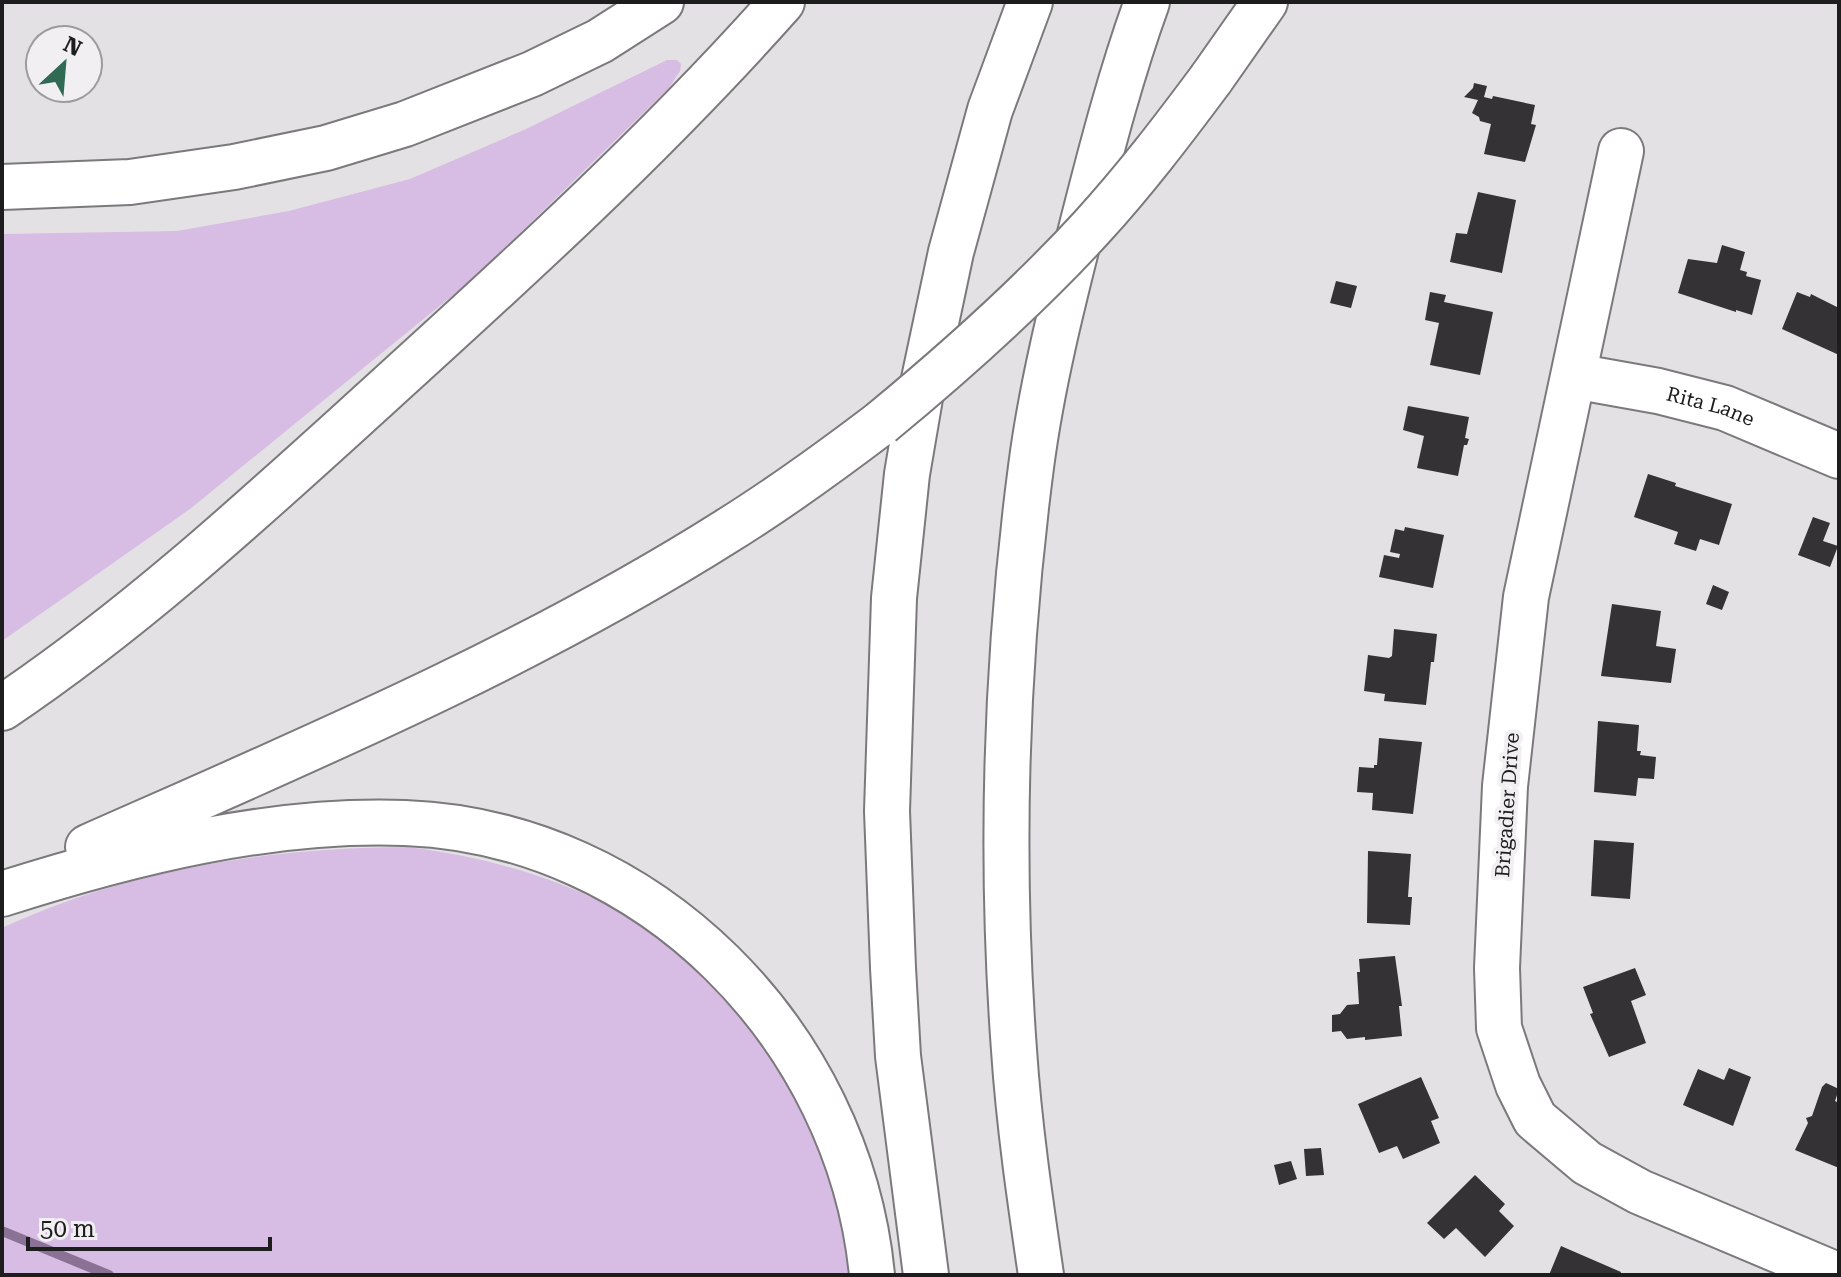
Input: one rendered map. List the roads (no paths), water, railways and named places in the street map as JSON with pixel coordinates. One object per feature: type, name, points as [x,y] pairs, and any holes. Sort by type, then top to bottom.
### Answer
[{"type":"main road","points":[[2,187],[130,182],[234,167],[326,148],[405,124],[532,74],[600,41],[661,2]]},
{"type":"main road","points":[[2,708],[166,583],[263,501],[586,206],[782,2]]},
{"type":"main road","points":[[926,1275],[898,1056],[891,940],[887,811],[895,583],[907,474],[951,252],[990,110],[1030,2]]},
{"type":"main road","points":[[1041,1275],[1014,1052],[1009,941],[1010,736],[1021,554],[1031,465],[1053,348],[1092,186],[1147,2]]},
{"type":"main road","points":[[2,885],[313,748],[576,619],[730,530],[827,464],[881,423],[964,352],[1092,227],[1148,161],[1265,2]]},
{"type":"main road","name":"Brigadier Drive","points":[[1621,151],[1526,597],[1505,786],[1497,968],[1499,1028],[1518,1085],[1535,1119],[1587,1163],[1640,1192],[1837,1275]]},
{"type":"main road","name":"Rita Lane","points":[[1574,376],[1658,391],[1725,408],[1839,456]]},
{"type":"main road","points":[[2,894],[76,871],[172,848],[245,835],[342,824],[406,823],[446,827],[502,838],[567,859],[613,882],[668,916],[725,964],[773,1019],[810,1076],[847,1161],[863,1218],[872,1275]]},
{"type":"waterway","points":[[2,1231],[109,1275]]}]
